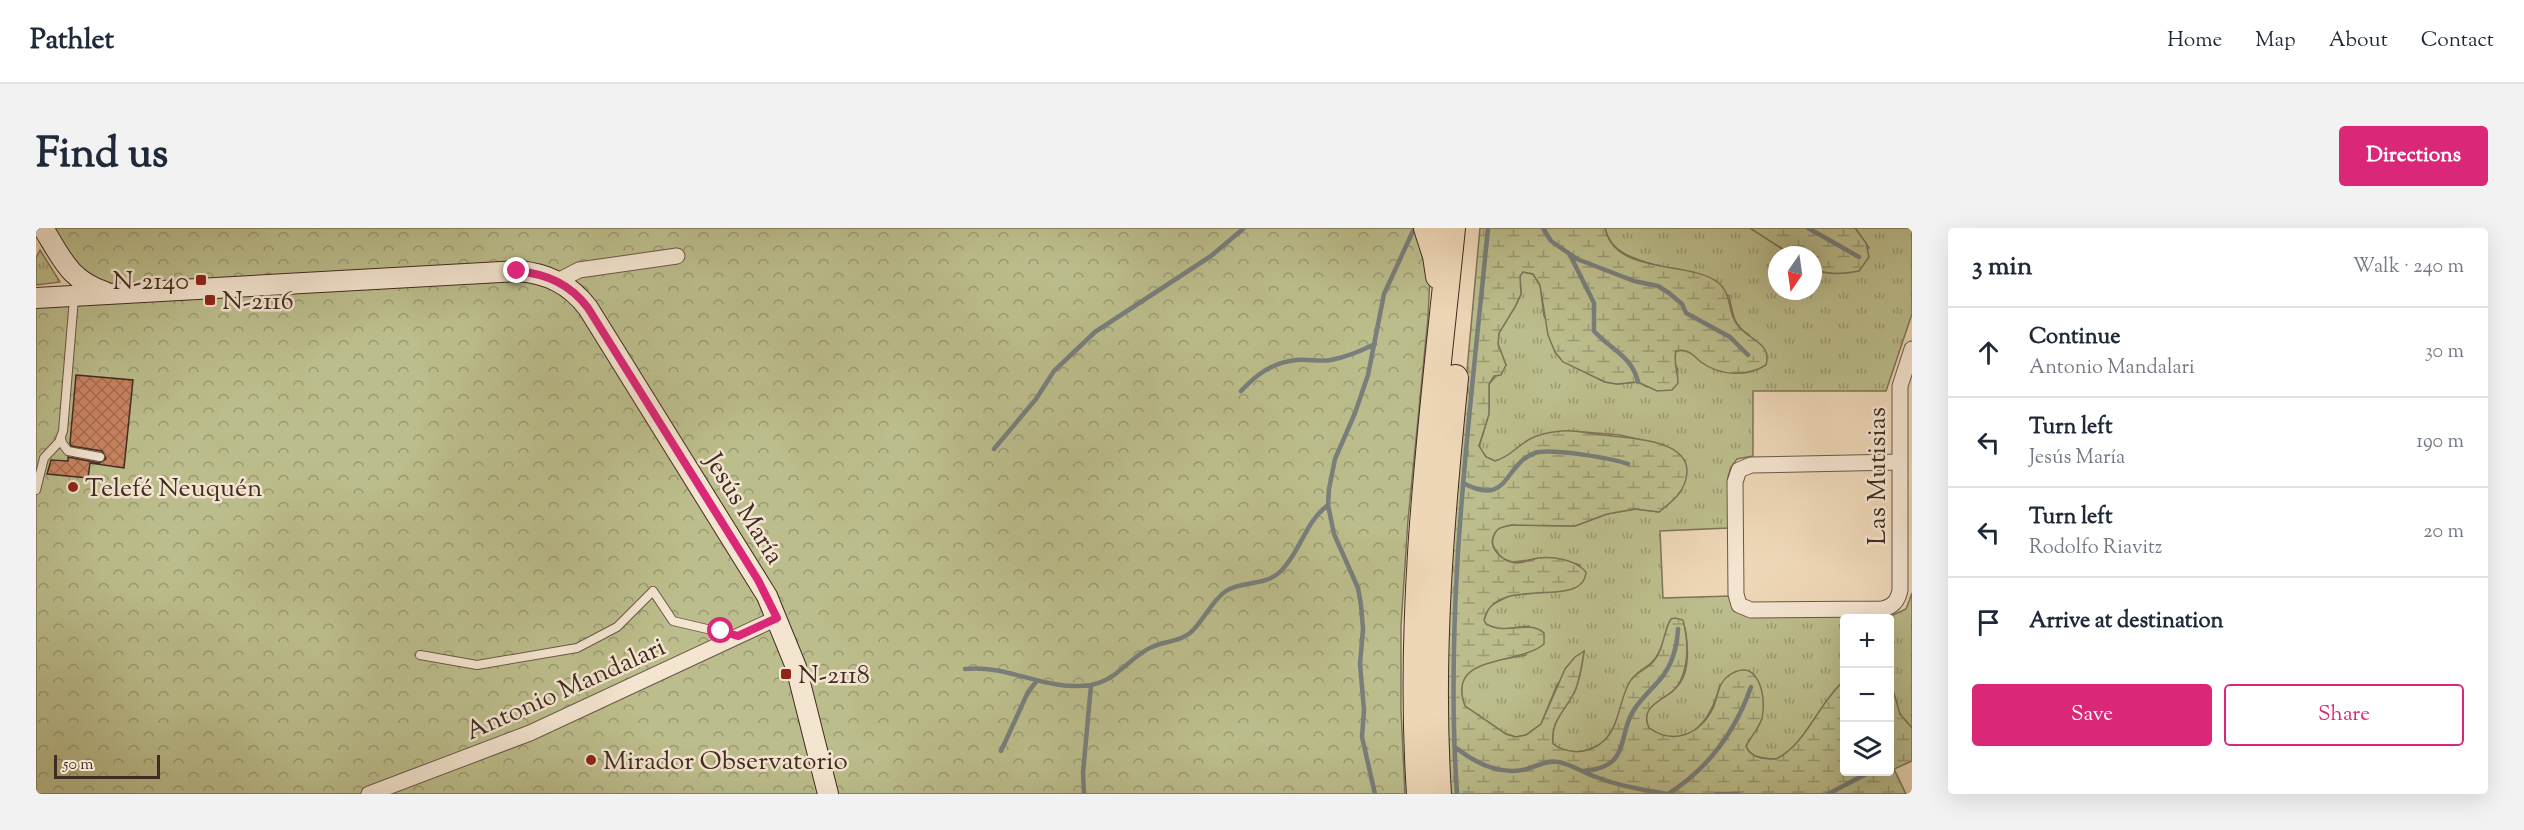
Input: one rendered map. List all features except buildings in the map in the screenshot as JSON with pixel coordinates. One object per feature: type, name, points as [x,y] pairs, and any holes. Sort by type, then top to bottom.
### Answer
[{"type":"highway","points":[[1427,228],[1434,244],[1438,269],[1441,334]]},
{"type":"highway","points":[[1420,794],[1415,708],[1417,600],[1422,518],[1452,228]]},
{"type":"highway","points":[[1438,794],[1434,687],[1437,580],[1469,228]]},
{"type":"main road","points":[[43,228],[64,264],[77,278],[95,288],[116,294]]},
{"type":"main road","points":[[36,298],[517,271],[540,274],[558,281]]},
{"type":"main road","name":"Jesús María","points":[[558,281],[574,292],[588,308],[758,580],[777,618],[796,667],[828,794]]},
{"type":"street","points":[[558,281],[579,270],[677,256]]},
{"type":"street","name":"Las Mutisias","points":[[1899,462],[1751,465],[1739,470],[1735,482],[1736,594],[1739,605],[1751,610],[1882,609],[1895,603],[1906,571],[1906,479],[1899,462],[1912,349]]},
{"type":"street","name":"Antonio Mandalari","points":[[369,794],[519,738],[777,618]]},
{"type":"lane","points":[[74,296],[61,437],[68,451],[100,457]]},
{"type":"lane","points":[[36,490],[44,458],[61,437]]},
{"type":"lane","points":[[420,655],[477,665],[577,648],[617,627],[653,591],[673,621],[738,636]]},
{"type":"green space","points":[[51,228],[1424,228],[1431,253],[1428,318],[1408,520],[1401,626],[1401,710],[1405,794],[36,794],[36,306],[116,301],[87,278]]},
{"type":"green space","points":[[1480,228],[1605,228],[1611,243],[1622,253],[1653,265],[1688,271],[1716,281],[1722,286],[1728,298],[1736,323],[1764,347],[1766,365],[1750,372],[1725,372],[1708,367],[1690,353],[1680,350],[1676,351],[1675,355],[1678,383],[1672,390],[1657,391],[1638,382],[1617,384],[1605,382],[1563,362],[1555,352],[1548,335],[1540,285],[1533,274],[1523,272],[1520,276],[1521,294],[1499,333],[1498,344],[1506,365],[1501,375],[1494,376],[1489,384],[1489,414],[1479,446],[1486,457],[1495,461],[1537,436],[1571,431],[1639,439],[1667,446],[1685,461],[1687,472],[1684,485],[1674,500],[1659,512],[1635,509],[1607,514],[1575,526],[1511,525],[1496,531],[1492,543],[1494,548],[1510,562],[1558,558],[1577,564],[1586,572],[1581,584],[1570,590],[1520,594],[1504,598],[1491,606],[1484,620],[1486,624],[1503,628],[1538,629],[1544,633],[1544,644],[1533,651],[1488,663],[1475,669],[1465,677],[1462,689],[1465,706],[1506,734],[1516,737],[1526,735],[1541,724],[1565,669],[1575,657],[1584,651],[1578,683],[1556,723],[1553,744],[1570,751],[1596,747],[1609,735],[1614,726],[1629,683],[1657,657],[1668,624],[1671,619],[1675,618],[1683,620],[1685,628],[1687,651],[1685,667],[1676,688],[1651,707],[1648,712],[1649,728],[1667,736],[1693,731],[1708,717],[1725,679],[1738,671],[1747,670],[1758,681],[1763,709],[1761,722],[1746,746],[1754,755],[1776,759],[1796,744],[1840,685],[1840,776],[1894,776],[1894,769],[1906,794],[1450,794],[1446,688],[1452,534]]},
{"type":"green space","points":[[1605,228],[1750,228],[1778,246],[1768,246],[1768,300],[1822,300],[1822,270],[1869,248],[1855,228],[1912,228],[1912,314],[1886,391],[1753,391],[1753,456],[1737,459],[1731,467],[1728,477],[1729,528],[1660,531],[1663,598],[1730,596],[1736,611],[1750,617],[1840,616],[1840,685],[1796,744],[1776,759],[1758,757],[1748,750],[1746,746],[1762,718],[1720,685],[1704,721],[1695,730],[1675,738],[1649,728],[1646,720],[1647,713],[1656,702],[1680,683],[1687,664],[1685,628],[1669,623],[1659,653],[1632,679],[1614,726],[1609,735],[1596,747],[1570,751],[1553,744],[1556,723],[1576,688],[1584,652],[1557,685],[1541,724],[1526,735],[1516,737],[1506,734],[1465,706],[1462,691],[1463,680],[1469,672],[1489,662],[1526,655],[1529,626],[1497,630],[1486,624],[1484,620],[1489,607],[1511,595],[1538,593],[1580,565],[1543,558],[1518,562],[1506,560],[1501,557],[1493,545],[1496,531],[1511,525],[1575,526],[1607,514],[1635,509],[1659,512],[1664,445],[1620,435],[1584,432],[1529,440],[1504,459],[1495,461],[1486,457],[1479,447],[1489,414],[1489,384],[1506,365],[1498,344],[1499,332],[1521,294],[1520,276],[1523,272],[1533,274],[1540,285],[1544,316],[1577,368],[1605,382],[1617,384],[1638,382],[1647,387],[1678,370],[1673,360],[1676,351],[1690,353],[1702,362],[1749,335],[1737,323],[1729,296],[1676,272],[1631,257],[1614,246]]},
{"type":"green space","points":[[1750,228],[1855,228],[1866,243],[1869,257],[1859,271],[1829,273],[1822,272],[1822,246],[1778,246]]},
{"type":"green space","points":[[40,250],[60,282],[36,285],[36,258]]},
{"type":"green space","points":[[1912,593],[1912,728],[1903,718],[1894,696],[1894,615],[1906,609]]},
{"type":"green space","points":[[1894,694],[1900,714],[1912,728],[1912,761],[1894,769]]},
{"type":"waterway","points":[[994,449],[1036,399],[1054,371],[1095,332],[1211,256],[1244,228]]},
{"type":"waterway","points":[[1457,794],[1454,723],[1456,581],[1488,228]]},
{"type":"waterway","points":[[1543,228],[1551,241],[1577,259],[1634,281],[1658,286],[1682,304],[1686,313],[1730,337],[1748,355]]},
{"type":"waterway","points":[[1808,228],[1859,257]]},
{"type":"waterway","points":[[1375,794],[1362,737],[1364,710],[1360,664],[1363,629],[1361,605],[1358,588],[1334,534],[1328,505],[1329,489],[1335,459],[1368,375],[1384,294],[1413,231]]},
{"type":"waterway","points":[[1570,255],[1594,303],[1594,331],[1626,359],[1638,382]]},
{"type":"waterway","points":[[1241,391],[1259,374],[1280,363],[1297,360],[1331,360],[1353,354],[1375,344]]},
{"type":"waterway","points":[[1463,483],[1478,489],[1490,490],[1498,487],[1525,458],[1543,452],[1581,454],[1628,464]]},
{"type":"waterway","points":[[965,669],[997,670],[1058,685],[1091,685],[1109,678],[1144,651],[1190,633],[1226,591],[1275,576],[1294,555],[1308,528],[1328,505]]},
{"type":"waterway","points":[[1583,771],[1604,767],[1615,759],[1633,711],[1662,677],[1672,660],[1678,629]]},
{"type":"waterway","points":[[1001,751],[1028,692],[1036,682]]},
{"type":"waterway","points":[[1084,794],[1083,773],[1091,685]]},
{"type":"waterway","points":[[1668,794],[1696,773],[1719,748],[1737,719],[1751,687]]},
{"type":"waterway","points":[[1455,747],[1488,767],[1517,771],[1558,762],[1614,783],[1668,794]]},
{"type":"waterway","points":[[1828,794],[1862,776]]},
{"type":"waterway","points":[[1716,794],[1738,794]]},
{"type":"place","name":"N-2140","points":[[201,280]]},
{"type":"place","name":"N-2116","points":[[210,300]]},
{"type":"place","name":"Telefé Neuquén","points":[[73,487]]},
{"type":"place","name":"N-2118","points":[[786,674]]},
{"type":"place","name":"Mirador Observatorio","points":[[591,760]]},
{"type":"route","points":[[517,271],[550,277],[582,299],[758,580],[777,618],[738,636],[721,631]]}]
